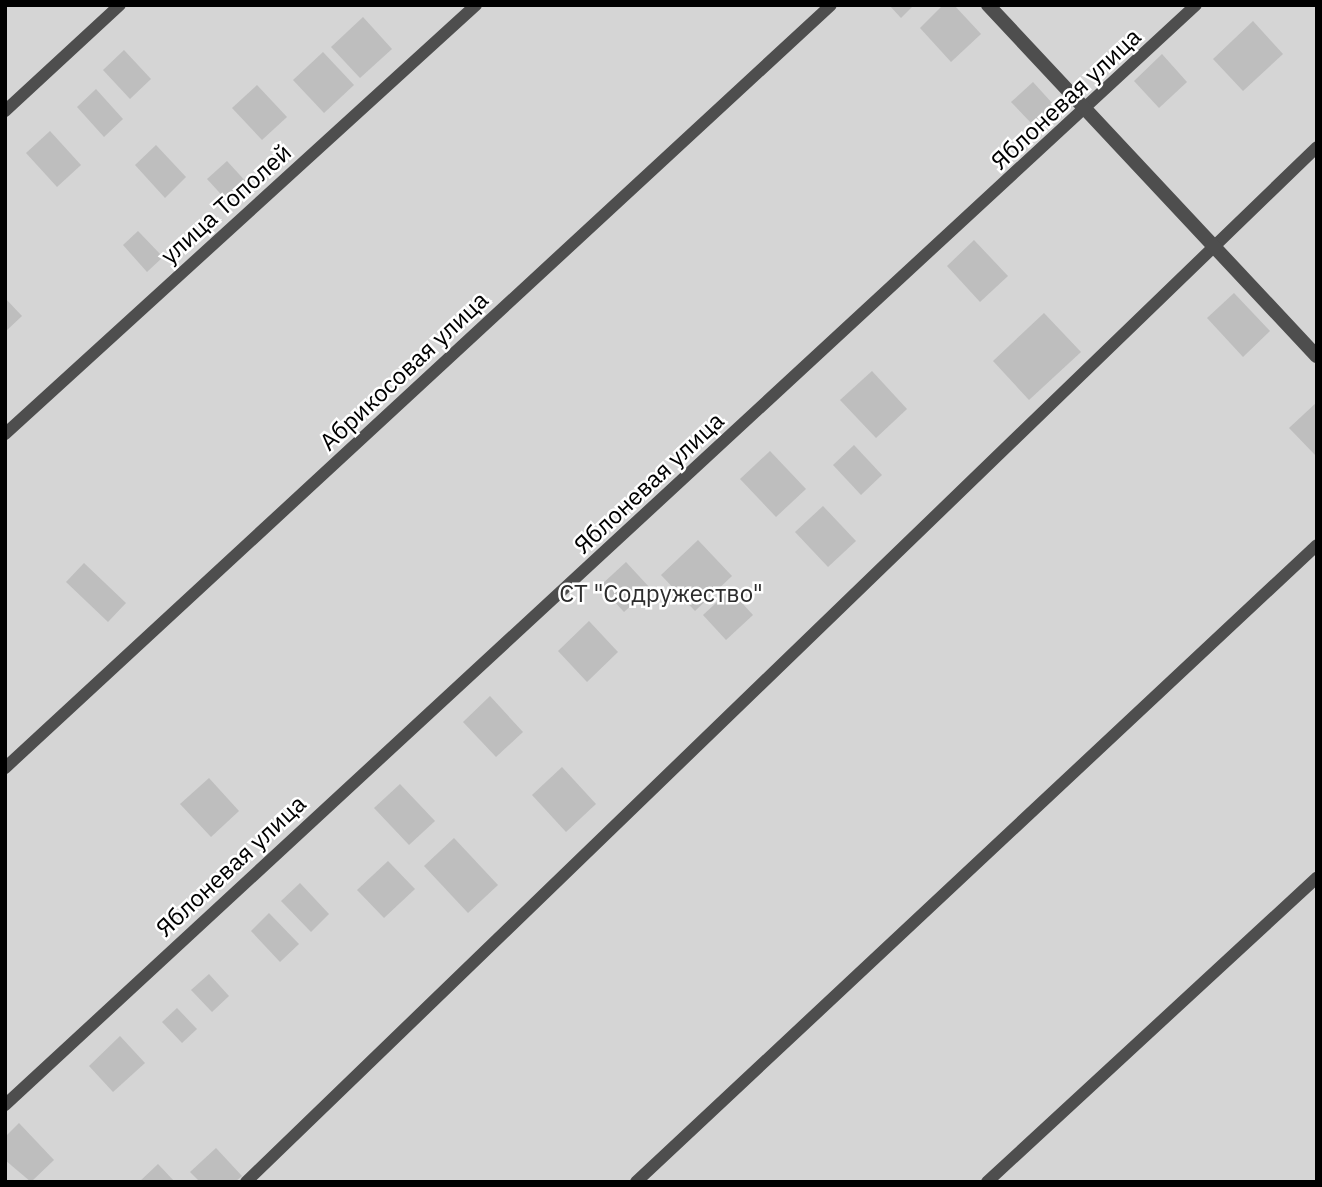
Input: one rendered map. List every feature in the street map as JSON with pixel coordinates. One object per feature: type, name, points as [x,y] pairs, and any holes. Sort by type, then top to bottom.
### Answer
[{"type":"street","points":[[988,5],[1317,356]]},
{"type":"lane","points":[[5,111],[120,5]]},
{"type":"lane","name":"улица Тополей","points":[[5,435],[476,5]]},
{"type":"lane","name":"Абрикосовая улица","points":[[5,768],[831,5]]},
{"type":"lane","name":"Яблоневая улица","points":[[5,1105],[1086,110],[1196,5]]},
{"type":"lane","points":[[246,1182],[1317,148]]},
{"type":"lane","points":[[636,1182],[1317,545]]},
{"type":"lane","points":[[987,1182],[1317,877]]},
{"type":"green space","name":"СТ \"Содружество\"","points":[[5,5],[1317,5],[1317,1182],[5,1182]]},
{"type":"building","points":[[889,5],[914,5],[901,18]]},
{"type":"building","points":[[943,5],[954,5],[981,34],[951,62],[920,28]]},
{"type":"building","points":[[363,17],[392,49],[360,78],[331,47]]},
{"type":"building","points":[[1253,21],[1283,54],[1243,91],[1213,59]]},
{"type":"building","points":[[124,50],[151,79],[130,99],[103,70]]},
{"type":"building","points":[[323,52],[354,85],[324,113],[293,80]]},
{"type":"building","points":[[1162,54],[1187,82],[1159,108],[1134,81]]},
{"type":"building","points":[[1033,82],[1053,104],[1032,124],[1011,102]]},
{"type":"building","points":[[257,85],[287,117],[262,140],[232,108]]},
{"type":"building","points":[[96,89],[123,119],[104,137],[77,107]]},
{"type":"building","points":[[50,131],[81,165],[57,187],[26,153]]},
{"type":"building","points":[[156,145],[186,177],[165,198],[135,165]]},
{"type":"building","points":[[227,161],[249,185],[229,203],[207,179]]},
{"type":"building","points":[[138,231],[163,257],[147,272],[123,245]]},
{"type":"building","points":[[974,240],[1008,276],[980,302],[947,266]]},
{"type":"building","points":[[1234,293],[1270,331],[1243,357],[1207,318]]},
{"type":"building","points":[[5,298],[22,316],[5,332]]},
{"type":"building","points":[[1044,313],[1081,352],[1029,400],[993,361]]},
{"type":"building","points":[[872,371],[907,409],[876,438],[840,400]]},
{"type":"building","points":[[1317,402],[1317,457],[1289,428]]},
{"type":"building","points":[[854,445],[882,475],[861,495],[833,465]]},
{"type":"building","points":[[770,451],[806,489],[776,517],[740,479]]},
{"type":"building","points":[[823,506],[856,541],[828,567],[795,532]]},
{"type":"building","points":[[698,540],[732,576],[695,611],[661,575]]},
{"type":"building","points":[[626,562],[650,588],[624,612],[600,586]]},
{"type":"building","points":[[84,563],[126,603],[108,622],[66,582]]},
{"type":"building","points":[[730,590],[753,615],[726,640],[703,615]]},
{"type":"building","points":[[589,621],[618,652],[587,682],[558,651]]},
{"type":"building","points":[[490,696],[523,732],[496,757],[463,722]]},
{"type":"building","points":[[562,767],[596,804],[566,832],[532,795]]},
{"type":"building","points":[[209,778],[239,811],[211,837],[180,804]]},
{"type":"building","points":[[400,784],[435,821],[409,845],[374,808]]},
{"type":"building","points":[[454,838],[498,885],[468,913],[424,866]]},
{"type":"building","points":[[388,861],[415,889],[384,918],[357,890]]},
{"type":"building","points":[[300,883],[329,914],[311,932],[281,901]]},
{"type":"building","points":[[269,913],[299,944],[280,962],[251,931]]},
{"type":"building","points":[[209,974],[229,996],[212,1012],[191,990]]},
{"type":"building","points":[[177,1008],[197,1029],[182,1043],[162,1022]]},
{"type":"building","points":[[120,1036],[145,1063],[113,1092],[89,1066]]},
{"type":"building","points":[[19,1123],[54,1160],[31,1182],[5,1160],[5,1137]]},
{"type":"building","points":[[216,1148],[242,1176],[235,1182],[200,1182],[190,1172]]},
{"type":"building","points":[[158,1164],[175,1182],[139,1182]]}]
